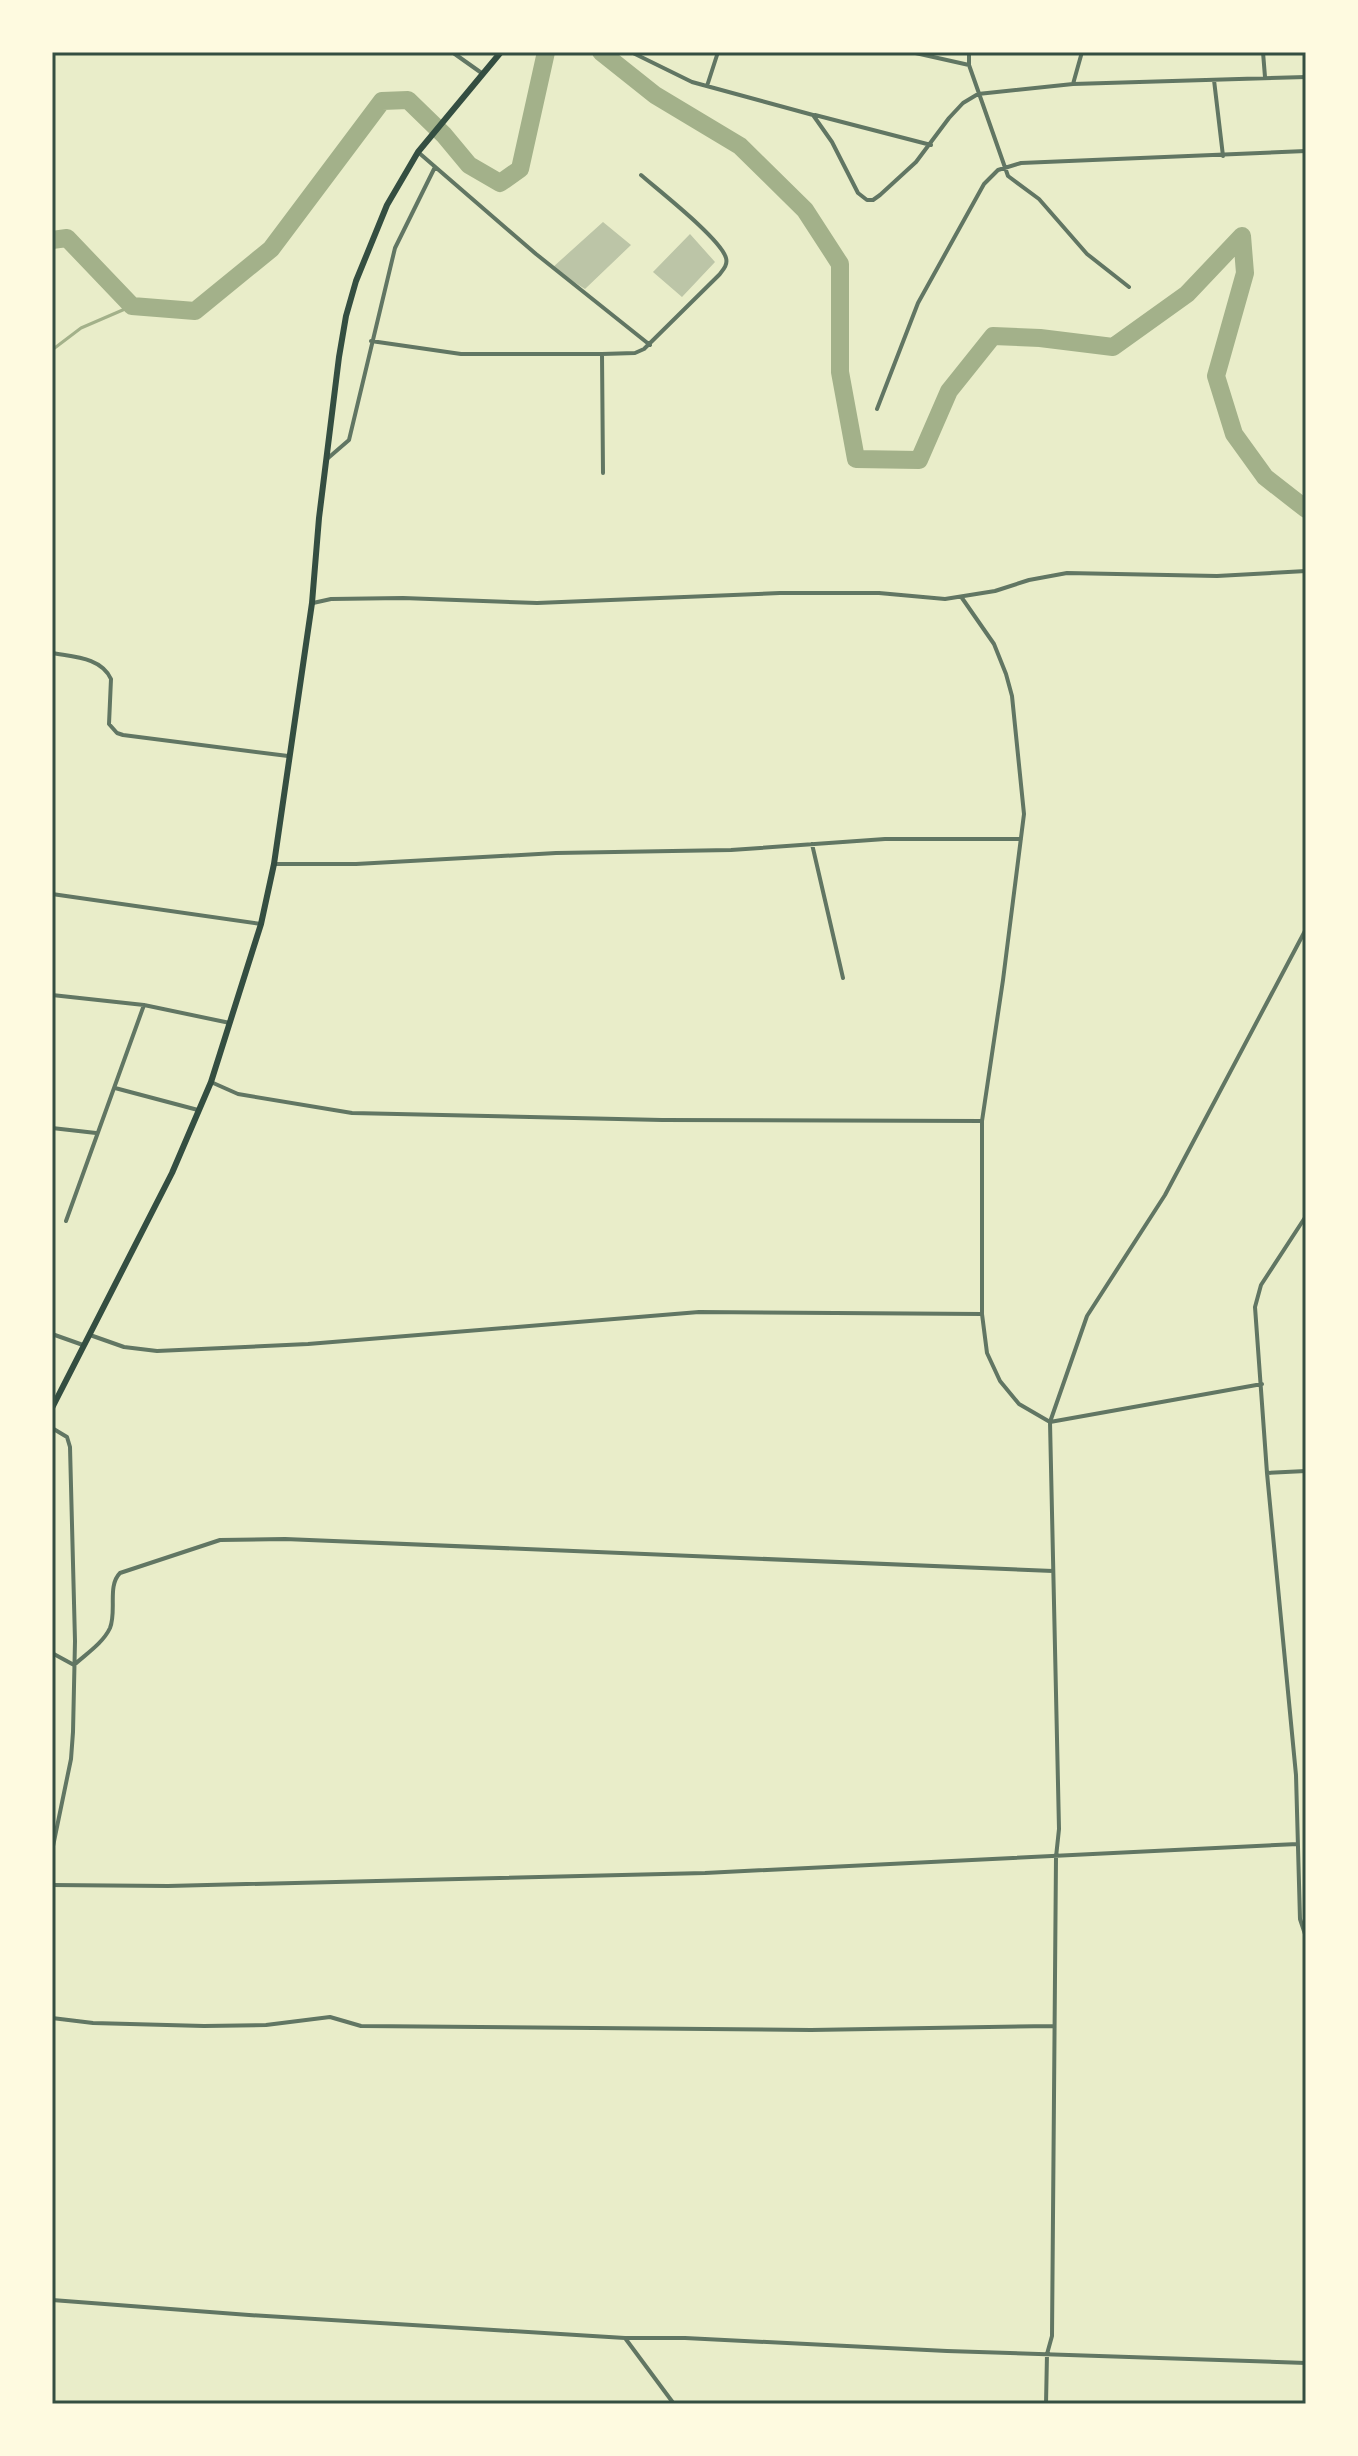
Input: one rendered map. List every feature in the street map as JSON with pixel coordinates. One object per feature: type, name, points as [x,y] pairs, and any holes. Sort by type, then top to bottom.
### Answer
[{"type":"highway","points":[[52,1408],[144,1232],[199,1110],[211,1082],[261,924],[291,756],[312,603],[339,357],[356,281],[387,205],[418,152],[501,52]]},
{"type":"street","points":[[452,52],[483,74]]},
{"type":"street","points":[[631,52],[677,76],[707,86],[931,145]]},
{"type":"street","points":[[707,86],[718,52]]},
{"type":"street","points":[[911,52],[969,65]]},
{"type":"street","points":[[969,52],[969,65],[978,94],[1008,176],[1048,207],[1087,254],[1129,287]]},
{"type":"street","points":[[1073,84],[1082,52]]},
{"type":"street","points":[[1263,52],[1265,77]]},
{"type":"street","points":[[813,115],[832,142],[858,193],[867,200],[873,200],[916,162],[963,103],[978,94],[1073,84],[1306,77]]},
{"type":"street","points":[[1214,80],[1223,156]]},
{"type":"street","points":[[877,409],[918,303],[984,184],[1004,167],[1021,163],[1306,151]]},
{"type":"street","points":[[418,152],[525,246],[651,345]]},
{"type":"street","points":[[326,460],[349,440],[395,248],[435,167]]},
{"type":"street","points":[[371,341],[461,354],[635,353],[651,345],[719,275],[725,268],[726,258],[700,226],[641,175]]},
{"type":"street","points":[[602,354],[603,473]]},
{"type":"street","points":[[312,603],[331,599],[403,598],[537,603],[780,593],[879,593],[918,598],[962,598],[1067,573],[1217,576],[1306,571]]},
{"type":"street","points":[[962,598],[994,644],[1012,696],[1024,814],[982,1121],[982,1314],[987,1353],[1000,1381],[1019,1404],[1050,1422],[1262,1384]]},
{"type":"street","points":[[52,653],[96,662],[108,673],[111,679],[109,724],[117,733],[291,756]]},
{"type":"street","points":[[274,864],[356,864],[556,853],[731,850],[885,839],[1021,839]]},
{"type":"street","points":[[812,844],[843,978]]},
{"type":"street","points":[[52,894],[261,924]]},
{"type":"street","points":[[1046,2404],[1047,2354],[1052,2336],[1053,2026],[1059,1817],[1050,1422],[1087,1316],[1165,1195],[1306,929]]},
{"type":"street","points":[[52,995],[144,1005],[230,1023]]},
{"type":"street","points":[[66,1221],[144,1005]]},
{"type":"street","points":[[211,1082],[238,1094],[352,1113],[662,1120],[982,1121]]},
{"type":"street","points":[[115,1088],[199,1110]]},
{"type":"street","points":[[52,1128],[96,1133]]},
{"type":"street","points":[[1306,1216],[1261,1285],[1256,1299],[1267,1473],[1296,1775],[1300,1919],[1306,1937]]},
{"type":"street","points":[[90,1335],[124,1347],[157,1351],[308,1344],[699,1312],[982,1314]]},
{"type":"street","points":[[52,1334],[85,1346]]},
{"type":"street","points":[[52,1428],[67,1437],[70,1447],[74,1665],[71,1759],[52,1851]]},
{"type":"street","points":[[1267,1473],[1306,1471]]},
{"type":"street","points":[[74,1665],[97,1644],[111,1625],[114,1582],[120,1573],[229,1539],[1054,1571]]},
{"type":"street","points":[[52,1653],[74,1665]]},
{"type":"street","points":[[52,1885],[168,1886],[705,1873],[1298,1844]]},
{"type":"street","points":[[52,2018],[93,2023],[204,2026],[266,2025],[330,2017],[361,2026],[868,2030],[1053,2026]]},
{"type":"street","points":[[52,2300],[625,2338],[1306,2363]]},
{"type":"street","points":[[625,2338],[674,2404]]},
{"type":"building","points":[[603,222],[631,245],[585,289],[552,268]]},
{"type":"building","points":[[690,234],[715,262],[682,297],[653,272]]},
{"type":"waterway","points":[[52,240],[67,238],[132,306],[195,311],[271,249],[382,101],[408,100],[469,165],[500,183],[520,169],[546,52]]},
{"type":"waterway","points":[[601,52],[655,95],[740,146],[805,210],[840,264],[840,372],[856,459],[919,460],[949,391],[993,336],[1113,347],[1187,294],[1242,236],[1245,273],[1216,376],[1234,434],[1265,477],[1306,509]]},
{"type":"waterway","points":[[52,350],[81,328],[132,306]]}]
